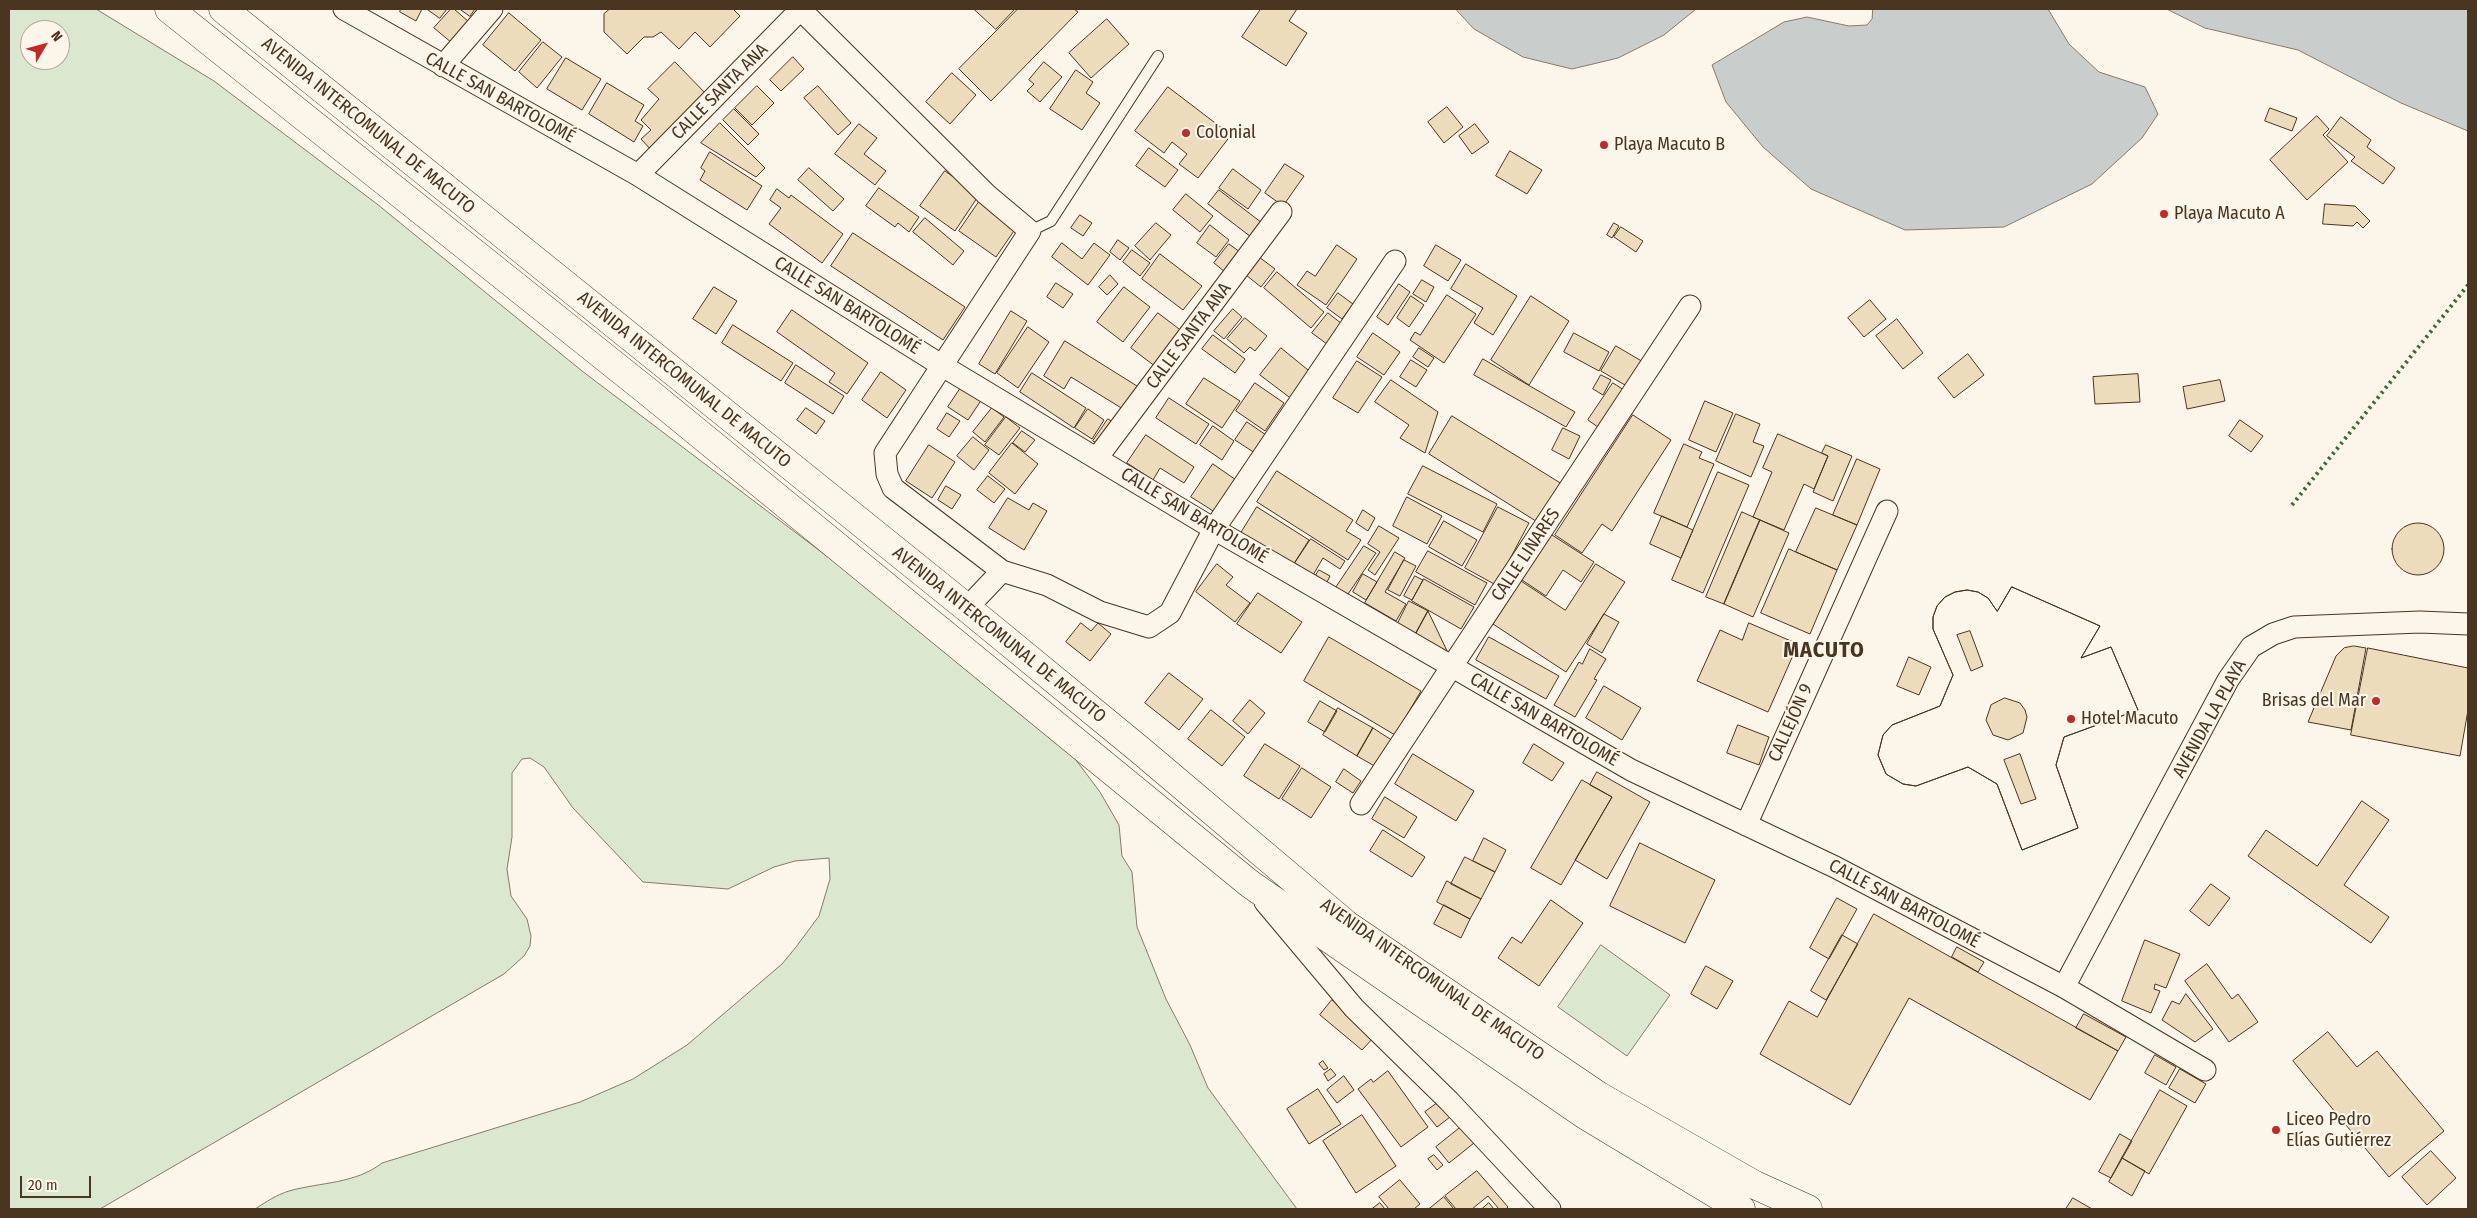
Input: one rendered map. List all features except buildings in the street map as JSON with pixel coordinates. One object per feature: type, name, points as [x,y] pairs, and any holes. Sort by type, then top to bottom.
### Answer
[{"type":"main road","name":"AVENIDA INTERCOMUNAL DE MACUTO","points":[[169,9],[647,391],[1156,810],[1250,884],[1585,1115],[1741,1209]]},
{"type":"main road","name":"AVENIDA INTERCOMUNAL DE MACUTO","points":[[223,9],[967,608],[1140,750],[1347,925],[1599,1096],[1755,1185],[1808,1209]]},
{"type":"street","name":"CALLE SAN BARTOLOMÉ","points":[[344,9],[638,174],[941,365],[1214,529],[1631,770],[1835,867],[2064,987],[2205,1070]]},
{"type":"street","points":[[443,66],[492,9]]},
{"type":"street","points":[[800,9],[986,194],[1030,231],[885,453],[887,474],[893,488],[1002,571],[1047,585],[1100,612],[1149,627],[1170,613],[1214,529],[1395,261]]},
{"type":"street","name":"CALLE SANTA ANA","points":[[638,174],[800,9]]},
{"type":"street","name":"CALLE SANTA ANA","points":[[1097,458],[1281,212]]},
{"type":"street","name":"CALLE LINARES","points":[[1361,804],[1690,306]]},
{"type":"street","name":"CALLEJÓN 9","points":[[1746,825],[1887,511]]},
{"type":"street","points":[[967,608],[1002,571]]},
{"type":"street","name":"AVENIDA LA PLAYA","points":[[2064,987],[2228,680],[2251,647],[2273,634],[2294,627],[2420,622],[2468,624]]},
{"type":"street","points":[[1250,884],[1354,1008],[1450,1101],[1550,1209]]},
{"type":"lane","points":[[1030,231],[1051,221],[1158,56]]},
{"type":"green space","points":[[9,9],[96,9],[214,81],[377,204],[582,371],[988,678],[1070,752],[1100,792],[1119,825],[1122,856],[1132,872],[1137,927],[1166,999],[1190,1045],[1208,1088],[1297,1209],[255,1209],[289,1191],[349,1179],[372,1170],[382,1163],[580,1102],[633,1079],[687,1045],[782,964],[819,916],[830,879],[829,858],[795,861],[774,867],[728,889],[643,882],[573,808],[544,767],[530,758],[522,759],[512,773],[512,837],[507,869],[511,896],[527,919],[531,936],[530,946],[524,956],[504,974],[100,1209],[9,1209]]},
{"type":"green space","points":[[1601,945],[1670,995],[1627,1056],[1558,1007]]},
{"type":"shaded area","points":[[1456,9],[1696,9],[1664,35],[1618,58],[1572,69],[1523,57],[1474,29]]},
{"type":"shaded area","points":[[1873,9],[2048,9],[2069,44],[2099,72],[2145,87],[2158,114],[2142,138],[2092,184],[2004,227],[1905,230],[1811,189],[1763,147],[1726,102],[1712,65],[1784,22],[1807,17],[1849,26],[1867,25],[1872,19]]},
{"type":"shaded area","points":[[2167,9],[2468,9],[2468,131],[2401,103],[2298,50],[2205,28]]},
{"type":"hedge","points":[[2292,505],[2468,285]]},
{"type":"place","name":"Colonial","points":[[1186,133]]},
{"type":"place","name":"Playa Macuto B","points":[[1604,145]]},
{"type":"place","name":"Playa Macuto A","points":[[2164,214]]},
{"type":"place","name":"Brisas del Mar","points":[[2376,701]]},
{"type":"place","name":"Hotel Macuto","points":[[2071,719]]},
{"type":"place","name":"Liceo Pedro Elías Gutiérrez","points":[[2276,1130]]},
{"type":"district","name":"MACUTO","points":[[1824,651]]}]
